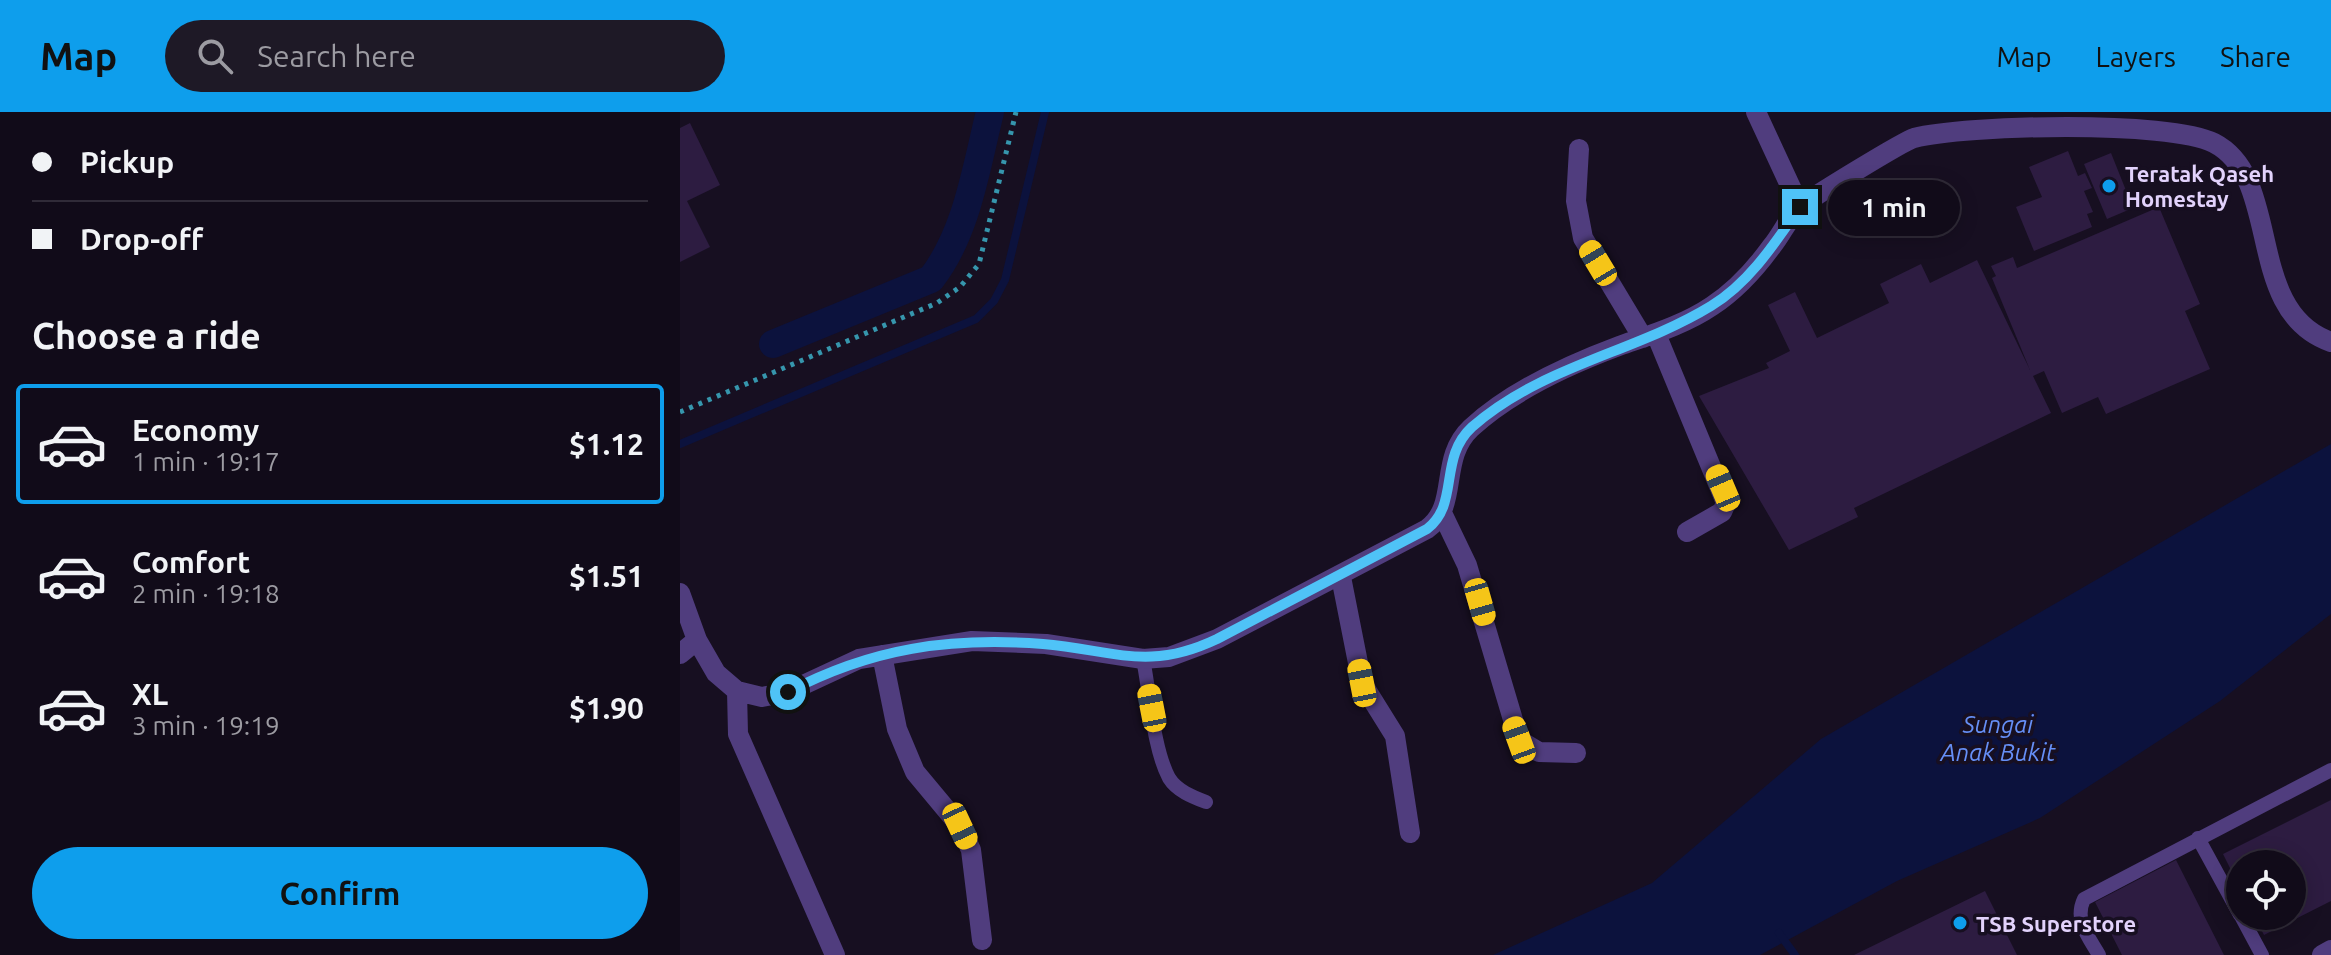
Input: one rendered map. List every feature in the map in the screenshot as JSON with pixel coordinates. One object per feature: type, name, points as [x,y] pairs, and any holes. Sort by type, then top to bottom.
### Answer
[{"type":"street","points":[[1756,112],[1800,207]]},
{"type":"street","points":[[2171,132],[2179,112]]},
{"type":"street","points":[[1576,753],[1539,752],[1519,740],[1467,565],[1443,515],[1453,454],[1469,430],[1573,365],[1650,336],[1713,305],[1752,272],[1800,207],[1911,139],[1979,130],[2098,128],[2171,132],[2212,142],[2235,160],[2245,175],[2267,256],[2287,304],[2304,327],[2331,342]]},
{"type":"street","points":[[1579,149],[1576,201],[1583,238],[1650,336],[1726,503],[1722,512],[1687,532]]},
{"type":"street","points":[[680,593],[697,640],[716,673],[737,691],[752,697],[773,697],[836,668],[882,655],[972,641],[1046,644],[1143,659],[1192,651],[1341,577],[1427,529],[1443,515]]},
{"type":"street","points":[[1341,577],[1362,683],[1395,736],[1410,833]]},
{"type":"street","points":[[680,654],[697,640]]},
{"type":"street","points":[[882,655],[897,729],[915,772],[960,826],[971,850],[982,940]]},
{"type":"street","points":[[737,691],[738,734],[835,955]]},
{"type":"street","points":[[2322,955],[2331,950]]},
{"type":"lane","points":[[1143,659],[1162,756],[1170,780],[1189,796],[1206,802]]},
{"type":"lane","points":[[2099,955],[2080,921],[2079,910],[2084,899],[2331,770]]},
{"type":"lane","points":[[2198,838],[2226,889]]},
{"type":"lane","points":[[2248,930],[2262,955]]},
{"type":"path","points":[[680,412],[937,303],[960,287],[979,264],[1016,112]]},
{"type":"water","name":"Sungai Anak Bukit","points":[[2331,444],[2331,614],[2220,701],[2040,818],[1897,881],[1760,955],[1493,955],[1652,883],[1821,739]]},
{"type":"building","points":[[690,123],[720,185],[687,201],[710,247],[680,262],[680,128]]},
{"type":"building","points":[[2068,151],[2078,176],[2085,173],[2092,188],[2084,191],[2093,212],[2087,214],[2092,227],[2034,251],[2016,207],[2042,197],[2029,167]]},
{"type":"building","name":"Teratak Qaseh Homestay","points":[[2111,153],[2133,208],[2107,219],[2084,164]]},
{"type":"building","points":[[2159,207],[2200,304],[2185,311],[2210,369],[2106,414],[2098,397],[2062,413],[2044,371],[2033,376],[2051,413],[1854,508],[1858,517],[1789,550],[1699,396],[1769,368],[1766,363],[1790,351],[1768,305],[1795,292],[1817,338],[1889,303],[1880,284],[1921,264],[1930,283],[1977,260],[2030,370],[1992,278],[1996,276],[1991,266],[2013,257],[2017,268]]},
{"type":"building","points":[[2331,800],[2331,901],[2306,914],[2306,850],[2231,850]]},
{"type":"building","points":[[2176,860],[2224,955],[2122,955],[2095,902]]},
{"type":"building","name":"TSB Superstore","points":[[1985,891],[2017,955],[1854,955]]},
{"type":"waterway","points":[[773,344],[931,279],[962,221],[990,112]]},
{"type":"waterway","points":[[680,444],[976,319],[994,301],[1005,280],[1045,112]]},
{"type":"waterway","points":[[1779,933],[1795,955]]},
{"type":"place","name":"Teratak Qaseh Homestay","points":[[2109,186]]},
{"type":"place","name":"TSB Superstore","points":[[1960,923]]},
{"type":"route","points":[[788,692],[859,659],[972,641],[1046,644],[1143,659],[1192,651],[1341,577],[1436,523],[1443,515],[1453,454],[1469,430],[1487,415],[1573,365],[1656,334],[1713,305],[1752,272],[1800,207]]}]
